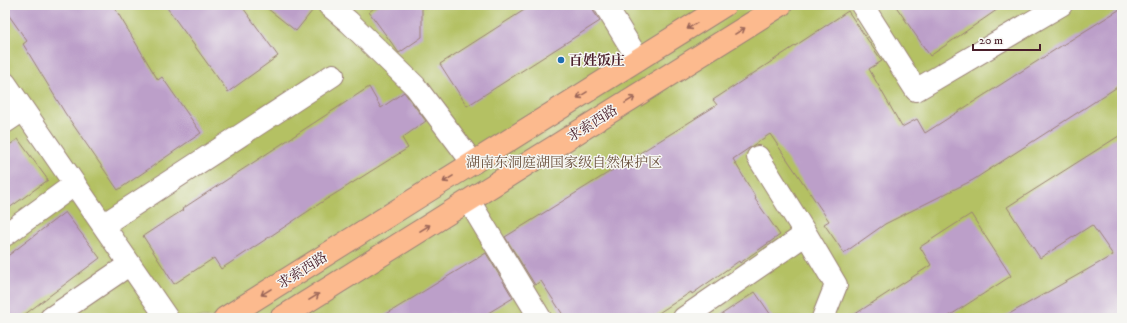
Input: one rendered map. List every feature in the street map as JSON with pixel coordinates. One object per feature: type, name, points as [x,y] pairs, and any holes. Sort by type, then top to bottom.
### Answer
[{"type":"main road","name":"求索西路","points":[[225,318],[725,5]]},
{"type":"main road","name":"求索西路","points":[[281,318],[781,5]]},
{"type":"street","points":[[329,5],[349,22],[414,86],[473,163]]},
{"type":"street","points":[[605,5],[638,60]]},
{"type":"street","points":[[862,5],[916,90],[1062,5]]},
{"type":"street","points":[[103,225],[334,75]]},
{"type":"street","points":[[5,83],[167,318]]},
{"type":"street","points":[[5,122],[23,110]]},
{"type":"street","points":[[758,157],[836,285],[823,318]]},
{"type":"street","points":[[5,235],[75,184]]},
{"type":"street","points":[[469,201],[540,318]]},
{"type":"street","points":[[684,318],[806,234]]},
{"type":"street","points":[[51,318],[130,264]]},
{"type":"green space","name":"湖南东洞庭湖国家级自然保护区","points":[[5,5],[1122,5],[1122,318],[5,318]]},
{"type":"building","points":[[5,5],[113,5],[158,80],[162,77],[201,133],[118,190],[65,113],[23,44],[27,41],[5,10]]},
{"type":"building","points":[[165,5],[241,5],[278,56],[228,92]]},
{"type":"building","points":[[263,5],[317,5],[296,31]]},
{"type":"building","points":[[378,5],[422,5],[422,37],[399,53],[369,12]]},
{"type":"building","points":[[532,5],[593,5],[594,12],[600,21],[467,106],[440,64]]},
{"type":"building","points":[[895,5],[1004,5],[930,56]]},
{"type":"building","points":[[1122,8],[1122,84],[973,180],[885,224],[844,253],[824,224],[829,221],[770,134],[733,159],[756,198],[755,199],[780,235],[740,263],[739,261],[692,294],[691,292],[651,318],[565,318],[541,281],[535,285],[505,237],[717,105],[713,100],[848,11],[882,61],[869,69],[902,127],[917,119],[925,133]]},
{"type":"building","points":[[369,87],[381,108],[404,92],[426,121],[402,138],[408,148],[322,202],[221,269],[214,258],[174,284],[143,236]]},
{"type":"building","points":[[1122,134],[1122,318],[1002,318],[1113,255],[1092,225],[1040,258],[1007,207]]},
{"type":"building","points":[[18,139],[48,180],[5,211],[5,148]]},
{"type":"building","points":[[65,212],[100,258],[20,318],[5,318],[5,258]]},
{"type":"building","points":[[971,214],[1011,276],[946,318],[849,318],[931,265],[920,247]]},
{"type":"building","points":[[486,253],[513,298],[480,318],[380,318]]},
{"type":"building","points":[[755,292],[773,318],[716,318]]},
{"type":"place","name":"百姓饭庄","points":[[561,60]]}]
